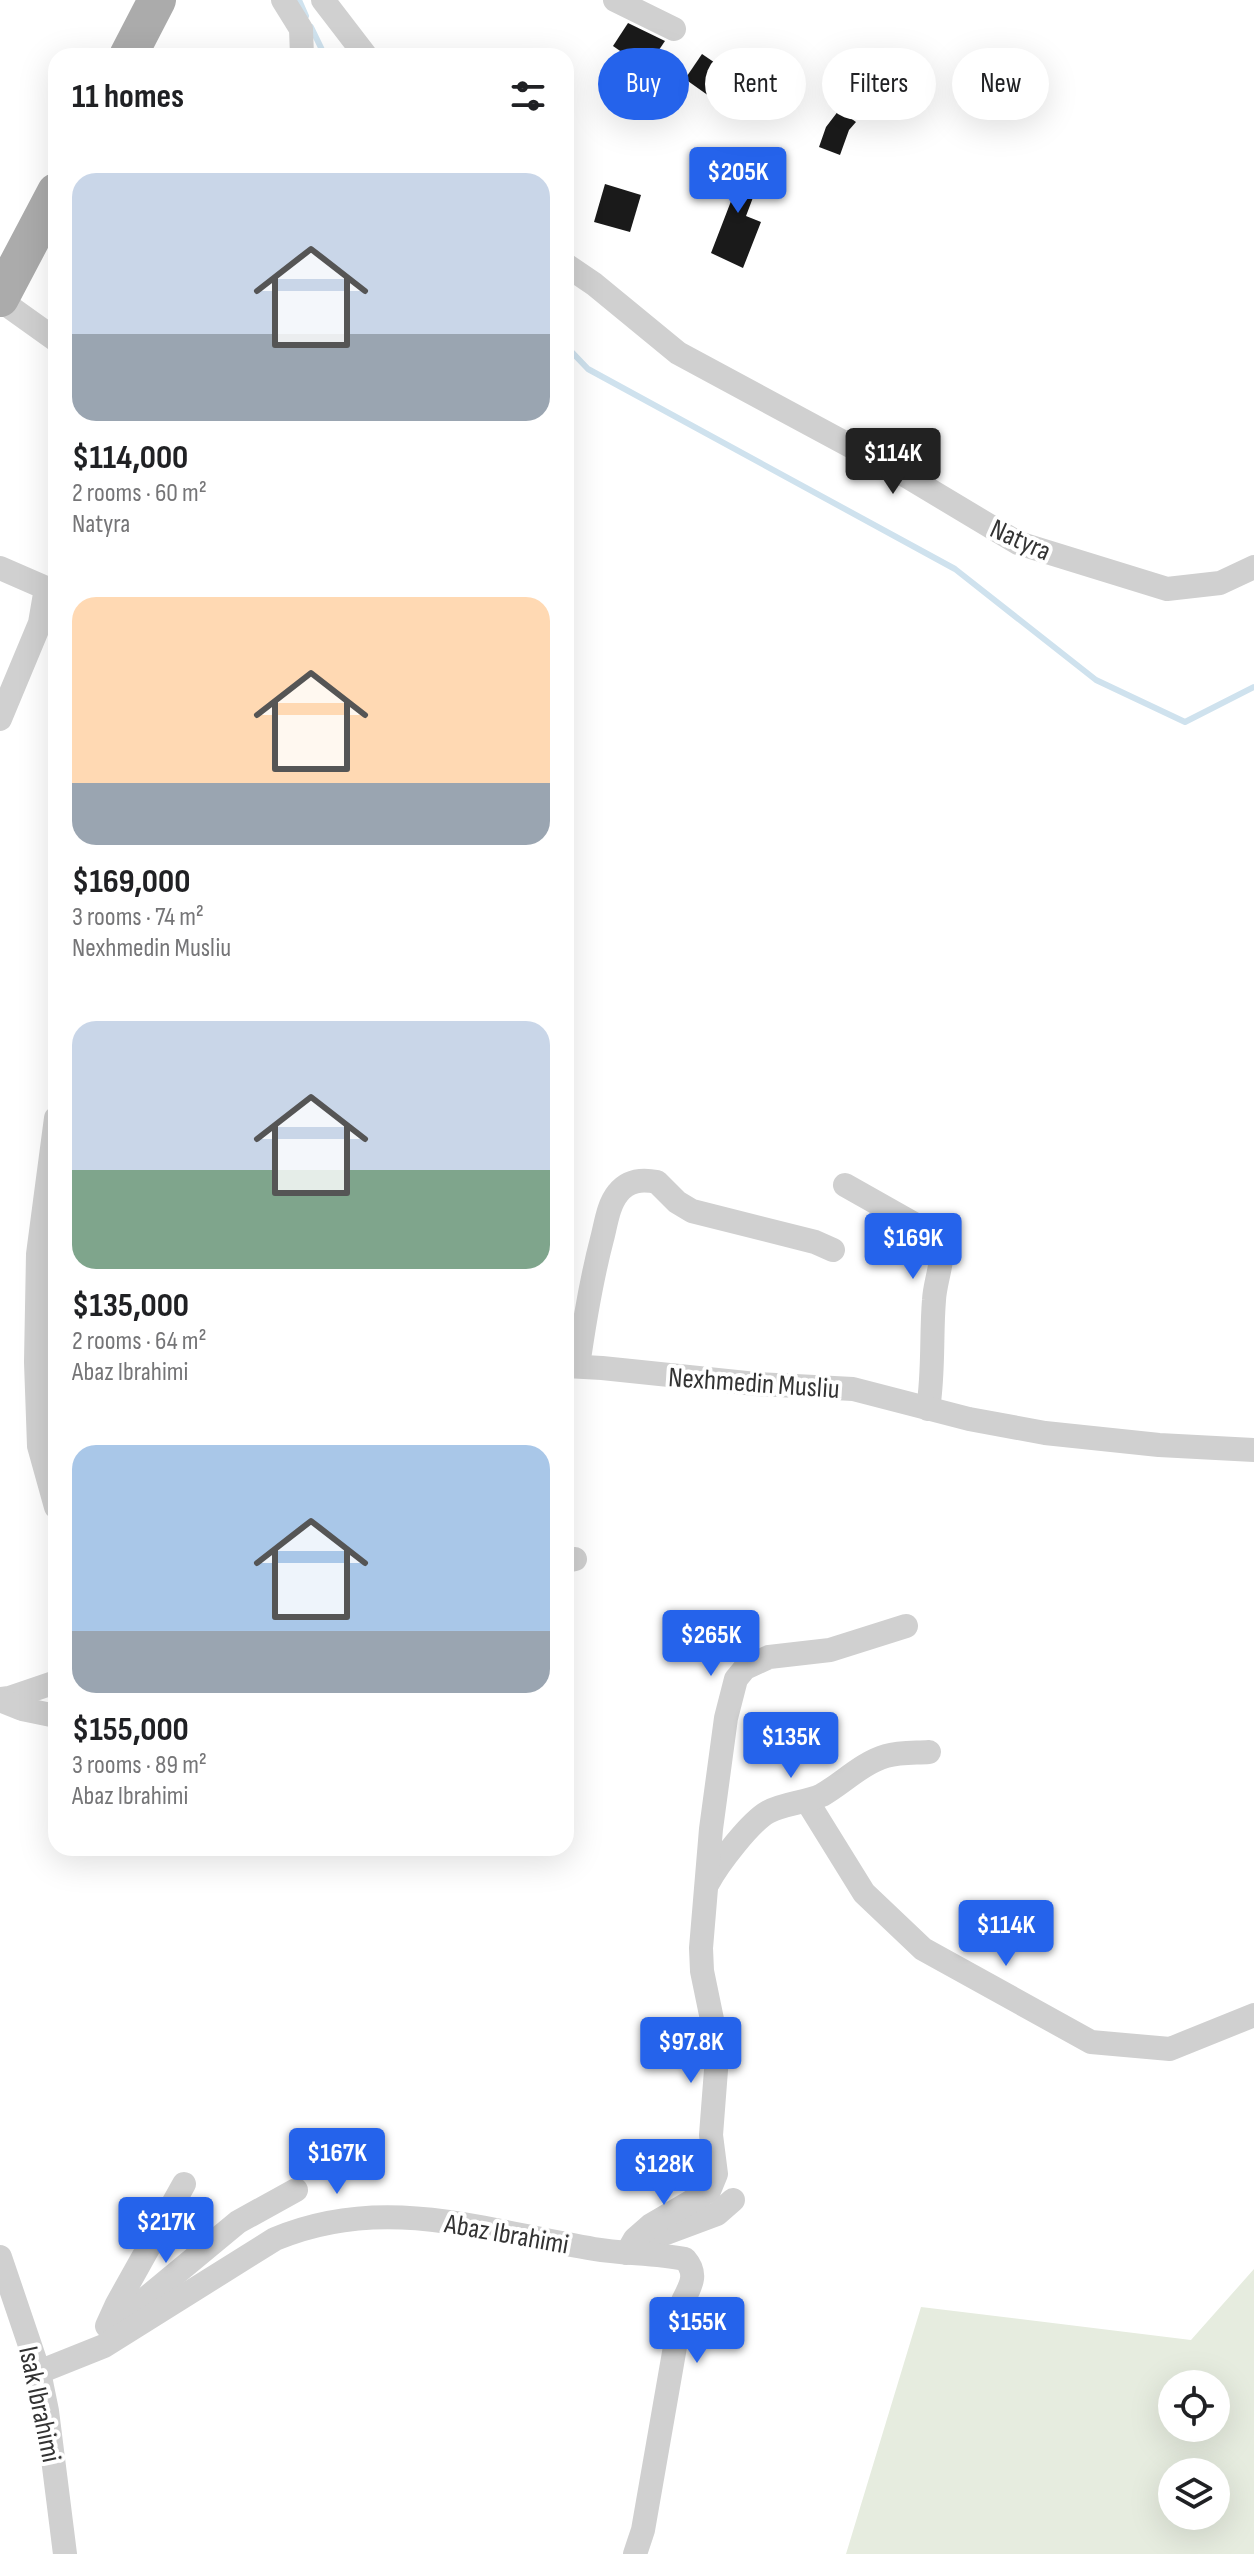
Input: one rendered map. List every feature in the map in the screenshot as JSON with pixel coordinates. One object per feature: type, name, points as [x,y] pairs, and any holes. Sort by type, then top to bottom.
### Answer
[{"type":"main road","points":[[132,48],[157,0]]},
{"type":"main road","points":[[0,299],[48,207]]},
{"type":"street","points":[[283,0],[301,29],[302,48]]},
{"type":"street","points":[[323,0],[359,48]]},
{"type":"street","points":[[615,0],[674,29]]},
{"type":"street","name":"Natyra","points":[[574,270],[678,353],[908,477],[1018,543],[1167,589],[1220,583],[1254,567]]},
{"type":"street","points":[[0,299],[48,334]]},
{"type":"street","points":[[0,568],[46,588],[40,623],[0,719]]},
{"type":"street","points":[[48,1178],[38,1254],[36,1362],[39,1446],[48,1478]]},
{"type":"street","name":"Nexhmedin Musliu","points":[[574,1357],[609,1211],[616,1195],[625,1185],[635,1181],[657,1182],[677,1202],[692,1211],[815,1242],[833,1250]]},
{"type":"street","points":[[845,1185],[930,1233],[941,1243],[943,1252],[934,1297],[932,1381],[928,1409]]},
{"type":"street","name":"Nexhmedin Musliu","points":[[574,1366],[756,1384],[853,1389],[969,1419],[1045,1433],[1159,1445],[1254,1450]]},
{"type":"street","points":[[627,2253],[635,2239],[651,2225],[709,2191],[716,2174],[711,2135],[717,2057],[701,1948],[726,1718],[736,1679],[745,1668],[769,1657],[830,1650],[906,1626]]},
{"type":"street","points":[[0,1700],[48,1685]]},
{"type":"street","points":[[0,1700],[48,1714]]},
{"type":"street","points":[[705,1889],[715,1869],[757,1820],[769,1812],[823,1794],[883,1756],[929,1752]]},
{"type":"street","points":[[807,1801],[864,1893],[923,1949],[1091,2042],[1170,2049],[1254,2015]]},
{"type":"street","points":[[86,2353],[102,2335],[184,2184]]},
{"type":"street","points":[[107,2326],[133,2309],[238,2222],[296,2190]]},
{"type":"street","points":[[627,2253],[654,2236],[717,2214],[733,2200]]},
{"type":"street","name":"Abaz Ibrahimi","points":[[39,2372],[104,2346],[275,2239],[294,2231],[350,2218],[389,2216],[453,2222],[594,2249],[685,2259],[694,2274],[683,2301],[643,2530],[635,2554]]},
{"type":"street","name":"Isak Ibrahimi","points":[[0,2257],[39,2372],[53,2448],[65,2554]]},
{"type":"shaded area","points":[[1254,2269],[1254,2554],[846,2554],[921,2307],[1191,2340]]},
{"type":"building","points":[[628,23],[665,41],[660,48],[613,46]]},
{"type":"building","points":[[702,54],[705,56],[705,93],[689,82],[689,73]]},
{"type":"building","points":[[831,120],[856,122],[849,130],[840,155],[819,147]]},
{"type":"building","points":[[733,159],[763,171],[746,216],[761,222],[743,268],[711,253],[733,196],[721,191]]},
{"type":"building","points":[[605,184],[641,195],[630,232],[594,222]]},
{"type":"waterway","points":[[299,0],[306,16]]},
{"type":"waterway","points":[[311,27],[321,48]]},
{"type":"waterway","points":[[574,354],[588,369],[955,569],[1096,680],[1185,722],[1254,687]]}]
